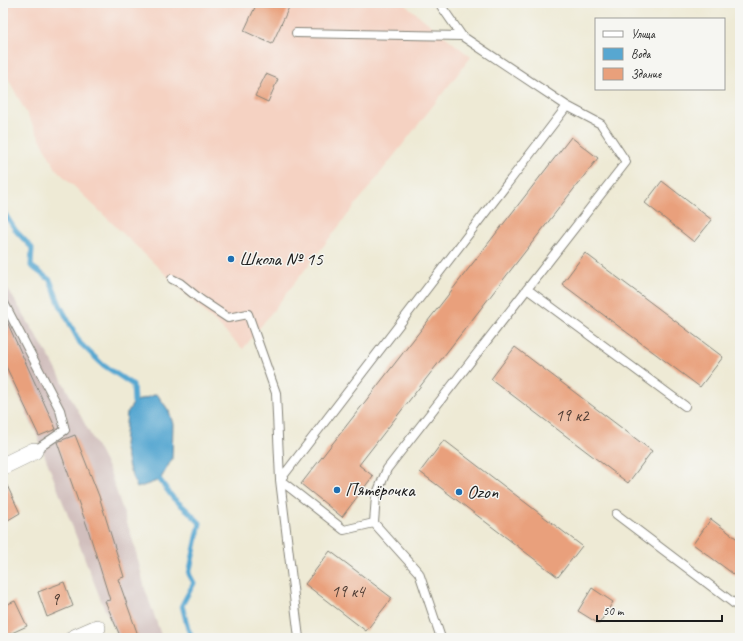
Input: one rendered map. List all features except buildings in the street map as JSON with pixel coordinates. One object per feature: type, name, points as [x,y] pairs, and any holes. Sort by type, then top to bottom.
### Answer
[{"type":"street","points":[[3,466],[34,451]]},
{"type":"street","points":[[74,638],[97,628]]},
{"type":"lane","points":[[439,3],[462,36],[567,106],[601,124],[626,162],[387,469],[376,496],[374,523],[419,573],[441,638]]},
{"type":"lane","points":[[296,33],[462,36]]},
{"type":"lane","points":[[280,480],[567,106]]},
{"type":"lane","points":[[172,279],[180,283],[201,300],[228,318],[248,314],[276,393],[280,480],[299,638]]},
{"type":"lane","points":[[527,289],[685,406]]},
{"type":"lane","points":[[3,301],[60,410],[65,430],[34,451]]},
{"type":"lane","points":[[280,480],[344,530],[374,523]]},
{"type":"lane","points":[[616,514],[740,608]]},
{"type":"shaded area","name":"Школа № 15","points":[[3,3],[403,3],[471,57],[243,349],[56,169],[3,69]]},
{"type":"shaded area","points":[[3,281],[53,363],[110,472],[134,544],[145,589],[162,638],[119,638],[102,603],[36,433],[3,362]]},
{"type":"water","points":[[157,394],[169,411],[173,424],[172,459],[160,480],[137,488],[129,468],[124,445],[127,413],[134,402]]},
{"type":"waterway","points":[[3,211],[16,231],[32,248],[31,266],[50,280],[60,305],[80,343],[103,365],[133,385],[134,402]]},
{"type":"waterway","points":[[160,480],[173,498],[200,523],[189,574],[194,583],[182,605],[188,629],[193,638]]},
{"type":"place","name":"Школа № 15","points":[[231,259]]},
{"type":"place","name":"Пятёрочка","points":[[337,490]]},
{"type":"place","name":"Ozon","points":[[459,492]]}]
